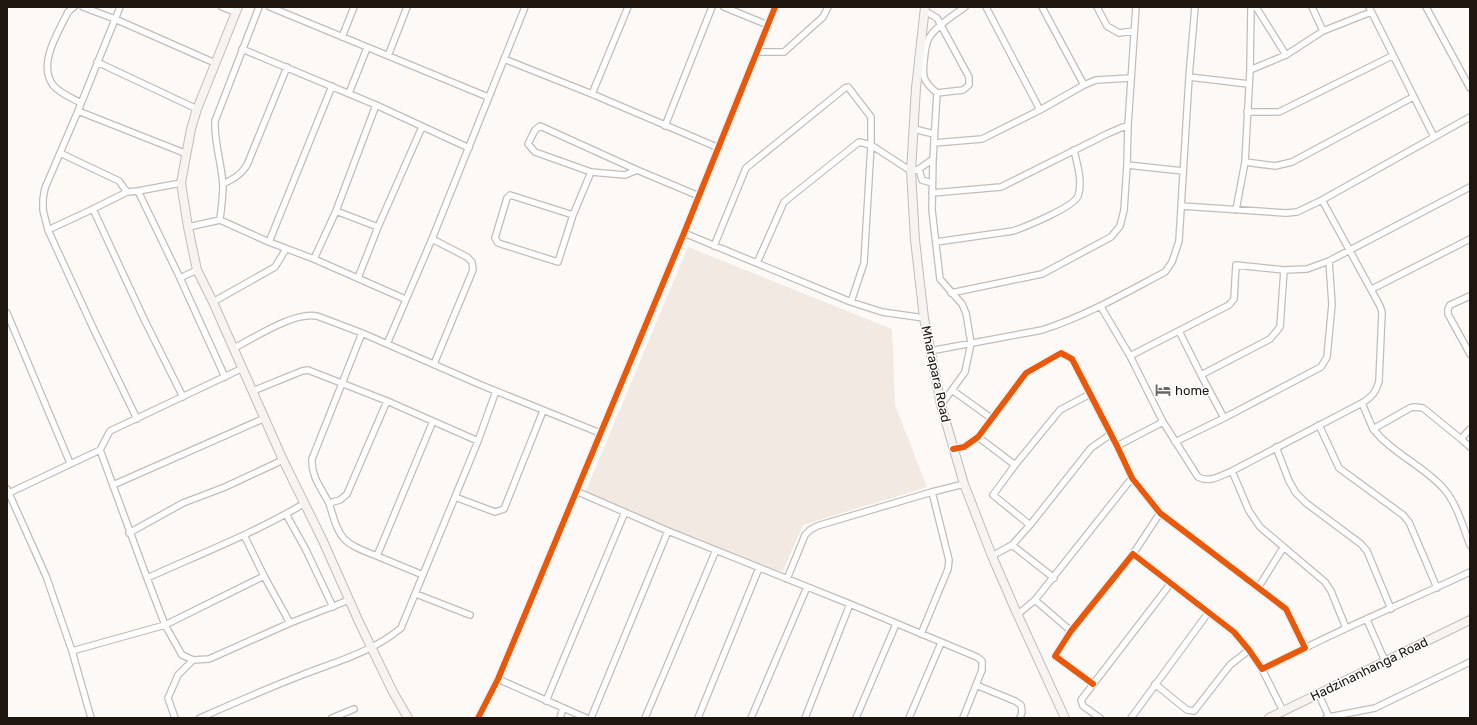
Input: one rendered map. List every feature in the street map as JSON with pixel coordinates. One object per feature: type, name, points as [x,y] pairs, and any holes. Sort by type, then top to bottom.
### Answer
[{"type":"street","points":[[74,7],[68,12],[48,54],[47,64],[52,84],[58,90],[81,103]]},
{"type":"street","points":[[83,7],[115,19],[215,63]]},
{"type":"street","points":[[120,7],[45,188],[43,210],[48,230],[137,419]]},
{"type":"street","points":[[222,7],[236,10],[197,109],[191,129],[181,183],[188,228],[197,270],[234,348],[283,460],[323,541],[371,648],[408,718]]},
{"type":"street","points":[[220,220],[223,184],[215,140],[215,121],[259,7]]},
{"type":"street","points":[[270,7],[488,97]]},
{"type":"street","points":[[342,37],[354,7]]},
{"type":"street","points":[[388,56],[407,7]]},
{"type":"street","points":[[387,344],[432,239],[525,7]]},
{"type":"street","points":[[592,94],[628,7]]},
{"type":"street","points":[[665,126],[712,7]]},
{"type":"street","points":[[724,7],[768,25]]},
{"type":"street","points":[[478,718],[498,679],[684,233],[775,7]]},
{"type":"street","points":[[758,52],[784,52],[823,16],[828,7]]},
{"type":"street","points":[[925,9],[937,18],[941,25],[969,77],[968,85],[963,90],[937,93],[928,85],[922,76],[925,48],[928,38],[941,25],[965,7]]},
{"type":"street","points":[[986,7],[1040,110]]},
{"type":"street","points":[[1042,7],[1084,84]]},
{"type":"street","points":[[1097,7],[1107,26],[1119,33],[1134,31]]},
{"type":"street","points":[[951,293],[1042,274],[1111,237],[1120,226],[1124,210],[1128,165],[1128,125],[1136,7]]},
{"type":"street","points":[[930,351],[1042,330],[1058,325],[1101,306],[1165,272],[1172,262],[1179,241],[1189,76],[1195,7]]},
{"type":"street","points":[[1236,210],[1244,162],[1250,70],[1251,7]]},
{"type":"street","points":[[1256,7],[1286,55]]},
{"type":"street","points":[[1312,7],[1323,32]]},
{"type":"street","points":[[1426,7],[1470,88]]},
{"type":"street","name":"Mharapara Road","points":[[925,9],[916,88],[911,172],[915,240],[924,318],[930,351],[941,405],[964,484],[1017,615],[1065,718]]},
{"type":"street","points":[[1250,70],[1286,55],[1323,32],[1370,9],[1392,56],[1434,137]]},
{"type":"street","points":[[349,93],[367,48]]},
{"type":"street","points":[[242,49],[349,93],[469,148]]},
{"type":"street","points":[[1247,112],[1279,112],[1392,56]]},
{"type":"street","points":[[504,59],[592,94],[719,148]]},
{"type":"street","points":[[97,62],[197,109]]},
{"type":"street","points":[[223,184],[239,176],[247,165],[287,67]]},
{"type":"street","points":[[1189,76],[1249,84]]},
{"type":"street","points":[[934,143],[982,139],[1040,110],[1084,84],[1096,80],[1131,78]]},
{"type":"street","points":[[269,242],[332,86]]},
{"type":"street","points":[[714,246],[746,168],[848,87],[871,117],[871,145],[864,263],[851,302]]},
{"type":"street","points":[[937,93],[934,134],[932,210],[940,279],[962,304],[966,314],[971,343],[965,372],[941,405]]},
{"type":"street","points":[[1244,162],[1275,166],[1292,162],[1413,97]]},
{"type":"street","points":[[314,259],[336,211],[376,105]]},
{"type":"street","points":[[78,111],[187,154]]},
{"type":"street","points":[[1181,206],[1286,213],[1297,212],[1322,200],[1470,117]]},
{"type":"street","points":[[932,193],[1001,187],[1074,150],[1128,125]]},
{"type":"street","points":[[637,170],[625,175],[591,172],[535,152],[528,144],[535,130],[540,126],[699,196]]},
{"type":"street","points":[[358,278],[378,227],[422,127]]},
{"type":"street","points":[[914,129],[934,134]]},
{"type":"street","points":[[758,263],[784,202],[859,142],[871,145],[911,172],[920,169],[933,159]]},
{"type":"street","points":[[936,242],[1013,231],[1026,227],[1072,204],[1078,197],[1079,179],[1074,150]]},
{"type":"street","points":[[60,153],[117,180],[127,192]]},
{"type":"street","points":[[1128,165],[1184,171]]},
{"type":"street","points":[[920,169],[922,180],[932,183]]},
{"type":"street","points":[[573,215],[510,195],[507,198],[495,238],[498,243],[558,262],[573,215],[591,172]]},
{"type":"street","points":[[48,230],[127,192],[181,183]]},
{"type":"street","points":[[1130,356],[1229,305],[1234,299],[1236,265],[1284,270],[1307,268],[1329,261],[1349,249],[1470,187]]},
{"type":"street","points":[[138,191],[225,376]]},
{"type":"street","points":[[1101,306],[1130,356],[1174,442],[1198,477],[1204,480],[1211,479],[1232,471],[1362,403],[1370,398],[1377,390],[1379,381],[1382,312],[1372,289],[1322,200]]},
{"type":"street","points":[[93,209],[182,397]]},
{"type":"street","points":[[336,211],[378,227]]},
{"type":"street","points":[[188,228],[220,220],[405,299]]},
{"type":"street","points":[[684,233],[851,302],[882,312],[924,318]]},
{"type":"street","points":[[432,239],[467,257],[472,262],[473,270],[434,364]]},
{"type":"street","points":[[1372,289],[1470,239]]},
{"type":"street","points":[[213,302],[275,266],[286,248]]},
{"type":"street","points":[[1174,442],[1224,418],[1321,367],[1327,357],[1332,304],[1329,261]]},
{"type":"street","points":[[180,278],[197,270]]},
{"type":"street","points":[[1202,375],[1270,339],[1280,328],[1284,270]]},
{"type":"street","points":[[1470,296],[1450,305],[1448,314],[1470,354]]},
{"type":"street","points":[[7,312],[70,463]]},
{"type":"street","points":[[234,348],[286,322],[309,315],[317,316],[362,333],[543,411],[600,433]]},
{"type":"street","points":[[1179,331],[1224,418]]},
{"type":"street","points":[[362,333],[312,459],[314,476],[329,503],[338,530],[344,540],[357,548],[423,575]]},
{"type":"street","points":[[953,449],[964,447],[978,437],[1026,373],[1061,353],[1072,358],[1132,478],[1160,513],[1286,609],[1305,648]]},
{"type":"street","points":[[91,718],[72,651],[46,576],[8,491],[100,450],[110,431],[243,368]]},
{"type":"street","points":[[253,391],[306,370],[342,383],[478,441]]},
{"type":"street","points":[[952,390],[991,418]]},
{"type":"street","points":[[200,718],[278,684],[371,648],[401,628],[478,441],[496,391]]},
{"type":"street","points":[[1030,525],[993,496],[1015,465],[1060,410],[1090,394]]},
{"type":"street","points":[[329,503],[340,500],[346,494],[387,402]]},
{"type":"street","points":[[1362,403],[1373,429],[1387,444],[1437,482],[1452,499],[1470,545]]},
{"type":"street","points":[[1373,429],[1410,408],[1419,407],[1423,408],[1470,447]]},
{"type":"street","points":[[455,497],[495,512],[504,509],[543,411]]},
{"type":"street","points":[[113,485],[265,418]]},
{"type":"street","points":[[376,556],[433,421]]},
{"type":"street","points":[[1117,446],[1163,422]]},
{"type":"street","points":[[1319,425],[1339,468],[1403,515],[1409,522],[1437,588]]},
{"type":"street","points":[[1461,439],[1470,429]]},
{"type":"street","points":[[992,556],[1012,545],[1030,525],[1091,448],[1111,434]]},
{"type":"street","points":[[978,437],[1015,465]]},
{"type":"street","points":[[1276,447],[1289,481],[1296,493],[1306,503],[1361,544],[1367,551],[1391,608]]},
{"type":"street","points":[[100,450],[129,533],[166,624],[182,655],[193,660],[209,659],[290,623],[349,600]]},
{"type":"street","points":[[129,533],[183,503],[225,487],[283,460]]},
{"type":"street","points":[[1232,471],[1249,512],[1260,527],[1325,582],[1331,591],[1346,628]]},
{"type":"street","points":[[1017,615],[1036,600],[1132,478]]},
{"type":"street","points":[[786,579],[805,536],[810,530],[817,526],[964,484]]},
{"type":"street","points":[[576,491],[668,532],[850,604],[977,657],[982,662],[982,670],[963,718]]},
{"type":"street","points":[[921,634],[948,569],[949,560],[932,492]]},
{"type":"street","points":[[147,578],[244,535],[286,514],[304,503]]},
{"type":"street","points":[[546,701],[625,512]]},
{"type":"street","points":[[1093,684],[1055,656],[1071,631],[1133,554],[1160,513]]},
{"type":"street","points":[[286,514],[306,550],[333,607]]},
{"type":"street","points":[[591,718],[668,532]]},
{"type":"street","points":[[244,535],[264,576],[290,623]]},
{"type":"street","points":[[1012,545],[1054,578]]},
{"type":"street","points":[[1258,588],[1284,548]]},
{"type":"street","points":[[645,718],[716,550]]},
{"type":"street","points":[[1133,554],[1234,632],[1262,669],[1283,711]]},
{"type":"street","points":[[698,718],[759,568]]},
{"type":"street","points":[[1262,669],[1346,628],[1367,620],[1470,572]]},
{"type":"street","points":[[72,651],[166,624],[264,576]]},
{"type":"street","points":[[1100,718],[1083,706],[1081,704],[1081,700],[1171,583]]},
{"type":"street","points":[[751,718],[807,587]]},
{"type":"street","points":[[416,594],[470,615]]},
{"type":"street","points":[[1036,600],[1071,631]]},
{"type":"street","points":[[805,718],[850,604]]},
{"type":"street","points":[[1131,718],[1208,613]]},
{"type":"street","points":[[1367,620],[1386,661]]},
{"type":"street","name":"Hadzinanhanga Road","points":[[1269,718],[1470,620]]},
{"type":"street","points":[[856,718],[896,624]]},
{"type":"street","points":[[910,718],[941,643]]},
{"type":"street","points":[[1155,684],[1187,710],[1194,711],[1230,665],[1249,650]]},
{"type":"street","points":[[174,718],[168,698],[178,675],[193,660]]},
{"type":"street","points":[[1318,693],[1327,717],[1375,708],[1470,662]]},
{"type":"street","points":[[498,679],[586,718]]},
{"type":"street","points":[[976,685],[1015,701],[1021,705],[1022,712],[1020,718]]},
{"type":"street","points":[[560,718],[563,708]]},
{"type":"street","points":[[332,718],[354,709]]},
{"type":"shaded area","points":[[688,247],[892,329],[895,405],[927,487],[803,525],[783,571],[774,570],[585,493]]},
{"type":"cycle path","points":[[478,718],[498,679],[684,233],[775,7]]},
{"type":"cycle path","points":[[953,449],[964,447],[978,437],[1026,373],[1061,353],[1072,359],[1132,478],[1160,513],[1286,609],[1305,648],[1262,669],[1234,632],[1133,554],[1071,631],[1055,656],[1093,684]]},
{"type":"place","name":"home","points":[[1163,390]]}]
